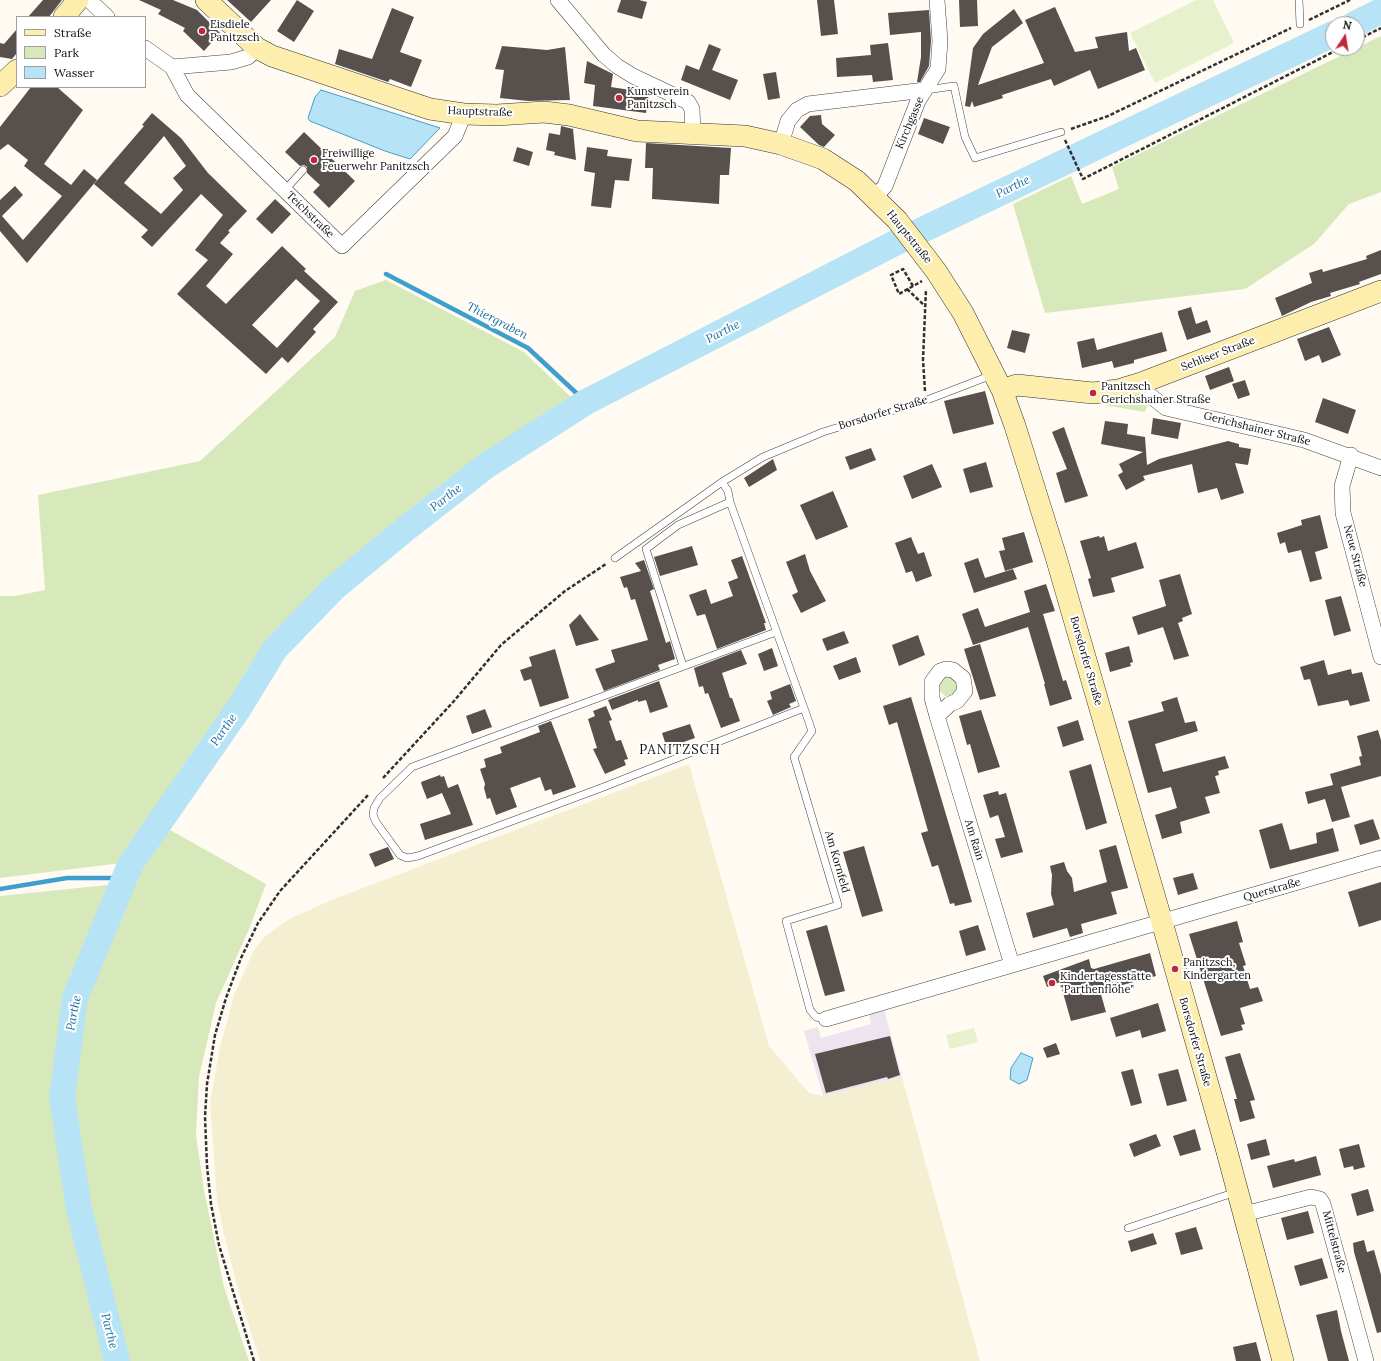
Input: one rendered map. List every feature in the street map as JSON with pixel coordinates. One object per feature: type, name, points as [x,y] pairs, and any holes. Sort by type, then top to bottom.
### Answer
[{"type":"street","points":[[65,16],[78,0]]},
{"type":"street","points":[[89,0],[106,16]]},
{"type":"street","name":"Hauptstraße","points":[[206,0],[257,48],[272,56],[384,95],[430,109],[464,114],[497,115],[544,112],[568,115],[637,130],[746,136],[781,144],[823,159],[857,181],[898,220],[923,253],[963,313],[998,382]]},
{"type":"street","points":[[558,0],[604,55],[617,66],[633,76],[688,102],[692,109],[693,133]]},
{"type":"street","name":"Kirchgasse","points":[[875,198],[886,186],[918,101],[938,69],[940,59],[937,0]]},
{"type":"street","points":[[172,67],[231,62],[248,57],[257,48]]},
{"type":"street","name":"Teichstraße","points":[[146,49],[172,67],[186,95],[342,246],[455,136],[464,114]]},
{"type":"street","points":[[0,86],[16,71]]},
{"type":"street","points":[[781,144],[788,121],[797,110],[808,104],[925,90]]},
{"type":"street","name":"Sehliser Straße","points":[[998,382],[1017,386],[1035,386],[1067,392],[1093,393],[1118,390],[1141,383],[1378,296]]},
{"type":"street","name":"Borsdorfer Straße","points":[[998,382],[1054,550],[1238,1191],[1283,1361]]},
{"type":"street","name":"Gerichshainer Straße","points":[[1141,383],[1148,394],[1166,408],[1259,428],[1304,440],[1381,468]]},
{"type":"street","name":"Neue Straße","points":[[1351,456],[1342,486],[1343,513],[1381,657]]},
{"type":"street","name":"Am Rain","points":[[937,716],[1012,965]]},
{"type":"street","name":"Querstraße","points":[[1162,922],[1381,858]]},
{"type":"street","points":[[826,1018],[1162,922]]},
{"type":"street","name":"Mittelstraße","points":[[1244,1214],[1312,1197],[1320,1199],[1323,1204],[1366,1361]]},
{"type":"lane","points":[[1299,0],[1300,24]]},
{"type":"lane","points":[[925,90],[954,86],[965,137],[975,158],[1061,132]]},
{"type":"lane","points":[[285,190],[303,170]]},
{"type":"lane","name":"Borsdorfer Straße","points":[[615,558],[722,482],[763,457],[788,445],[830,429],[927,400],[998,382]]},
{"type":"lane","points":[[722,482],[728,491],[730,502],[804,708],[601,788],[418,856],[407,858],[400,855],[376,822],[373,815],[374,808],[380,798],[412,768],[776,632]]},
{"type":"lane","points":[[683,666],[646,549],[678,525],[730,502]]},
{"type":"lane","name":"Am Kornfeld","points":[[804,708],[812,731],[794,757],[838,905],[786,920],[810,1010],[816,1018],[826,1018]]},
{"type":"lane","points":[[1128,1228],[1238,1191]]},
{"type":"path","points":[[1061,132],[1108,116],[1350,0]]},
{"type":"path","points":[[1365,36],[1381,28]]},
{"type":"path","points":[[1066,144],[1083,179],[1325,56]]},
{"type":"path","points":[[914,286],[903,269],[891,275],[899,294],[907,289],[914,286],[926,279],[923,360],[924,383],[927,400]]},
{"type":"path","points":[[907,289],[925,307]]},
{"type":"path","points":[[382,780],[454,701],[501,646],[564,591],[615,558]]},
{"type":"path","points":[[254,1361],[219,1245],[207,1166],[205,1117],[207,1084],[215,1035],[238,965],[258,922],[280,891],[372,791]]},
{"type":"shaded area","points":[[689,764],[769,1046],[809,1093],[823,1096],[902,1077],[980,1361],[260,1361],[241,1300],[223,1231],[217,1200],[210,1102],[220,1047],[234,995],[253,952],[264,937],[291,918],[334,899]]},
{"type":"shaded area","points":[[884,1009],[902,1077],[823,1096],[804,1031],[818,1027],[821,1038],[871,1024],[869,1013]]},
{"type":"green space","points":[[1196,0],[1213,0],[1234,43],[1155,83],[1130,33]]},
{"type":"green space","points":[[1381,36],[1381,192],[1349,204],[1314,244],[1245,289],[1045,313],[1013,204],[1071,176],[1082,204],[1119,189],[1112,167],[1340,56],[1365,56],[1365,44]]},
{"type":"green space","points":[[386,280],[524,352],[576,402],[468,470],[336,577],[268,646],[121,863],[0,878],[0,596],[15,596],[45,590],[38,495],[200,461],[335,337],[355,291]]},
{"type":"green space","points":[[1134,396],[1148,405],[1145,412],[1104,405],[1103,401]]},
{"type":"green space","points":[[949,674],[959,680],[957,693],[950,696],[945,696],[939,690],[939,681]]},
{"type":"green space","points":[[170,830],[266,884],[249,929],[216,1003],[199,1077],[196,1135],[204,1190],[224,1287],[249,1361],[125,1361],[81,1178],[69,1100],[75,1048],[87,993],[112,920],[139,874]]},
{"type":"green space","points":[[108,885],[108,895],[93,928],[74,986],[63,1036],[55,1112],[69,1201],[110,1361],[0,1361],[0,896]]},
{"type":"green space","points":[[974,1028],[978,1042],[950,1049],[946,1035]]},
{"type":"water","points":[[321,90],[440,128],[410,159],[385,151],[310,121],[308,118],[315,97]]},
{"type":"water","points":[[1021,1053],[1033,1058],[1027,1080],[1019,1084],[1010,1079],[1011,1068]]},
{"type":"building","points":[[43,0],[62,0],[50,16],[29,16]]},
{"type":"building","points":[[139,0],[173,0],[197,10],[220,33],[204,51],[183,31],[185,28],[158,14],[161,10]]},
{"type":"building","points":[[227,0],[271,0],[251,22]]},
{"type":"building","points":[[297,0],[314,11],[294,42],[277,31]]},
{"type":"building","points":[[621,0],[639,0],[647,2],[642,19],[617,12]]},
{"type":"building","points":[[817,0],[834,0],[838,34],[821,36]]},
{"type":"building","points":[[959,0],[977,0],[978,26],[960,27]]},
{"type":"building","points":[[1055,7],[1075,52],[1098,48],[1095,37],[1127,32],[1129,51],[1136,48],[1145,70],[1098,89],[1090,70],[1054,86],[1051,79],[1002,95],[1003,98],[974,107],[972,101],[970,107],[965,106],[973,48],[983,34],[1014,9],[1023,23],[992,47],[978,85],[1044,63],[1025,20]]},
{"type":"building","points":[[392,8],[414,17],[400,52],[422,60],[411,87],[390,79],[388,82],[335,64],[339,49],[372,59]]},
{"type":"building","points":[[929,10],[931,41],[929,66],[920,82],[917,82],[921,57],[921,32],[890,35],[888,13]]},
{"type":"building","points":[[16,30],[16,54],[12,59],[0,57],[0,43],[4,44]]},
{"type":"building","points":[[888,43],[893,80],[873,82],[872,75],[837,77],[836,58],[871,55],[870,45]]},
{"type":"building","points":[[709,44],[721,49],[712,70],[738,80],[730,100],[681,80],[686,65],[699,70]]},
{"type":"building","points":[[502,46],[547,50],[565,47],[570,100],[528,101],[500,98],[504,70],[495,69]]},
{"type":"building","points":[[587,61],[613,74],[611,87],[649,93],[646,113],[593,106],[595,85],[584,83]]},
{"type":"building","points":[[776,72],[780,98],[768,100],[763,74]]},
{"type":"building","points":[[30,88],[58,88],[83,110],[44,164],[71,185],[84,169],[97,180],[27,263],[0,231],[0,200],[15,186],[23,195],[2,216],[23,240],[62,196],[24,166],[28,160],[8,144],[0,150],[0,127]]},
{"type":"building","points":[[152,113],[181,138],[208,173],[247,211],[228,231],[230,232],[220,243],[233,254],[206,286],[226,304],[282,246],[306,269],[304,271],[338,302],[313,329],[316,332],[288,363],[282,357],[266,374],[177,294],[208,260],[195,250],[223,215],[201,194],[152,247],[141,237],[148,230],[94,184],[144,126],[142,125]],"holes":[[[164,136],[186,166],[173,178],[183,190],[161,214],[124,183]],[[296,279],[320,301],[277,348],[252,325]]]},
{"type":"building","points":[[821,115],[822,124],[835,135],[824,147],[819,145],[800,127],[810,116]]},
{"type":"building","points":[[924,118],[950,127],[943,144],[918,134]]},
{"type":"building","points":[[561,126],[573,129],[576,160],[554,155],[555,152],[546,150],[549,133],[560,135]]},
{"type":"building","points":[[304,132],[355,181],[329,208],[313,192],[320,185],[307,173],[307,167],[304,165],[300,166],[285,152]]},
{"type":"building","points":[[646,143],[731,148],[729,175],[720,175],[719,204],[652,199],[653,168],[645,168]]},
{"type":"building","points":[[517,147],[533,152],[529,166],[513,161]]},
{"type":"building","points":[[587,147],[608,150],[607,156],[632,159],[629,181],[615,180],[611,208],[591,206],[595,173],[584,171]]},
{"type":"building","points":[[275,199],[291,214],[272,234],[256,219]]},
{"type":"building","points":[[1381,250],[1381,274],[1359,282],[1360,284],[1330,293],[1331,296],[1311,302],[1282,316],[1275,298],[1312,283],[1309,273],[1322,269],[1323,272],[1367,259],[1366,256]]},
{"type":"building","points":[[1191,307],[1196,324],[1207,320],[1211,332],[1187,340],[1178,311]]},
{"type":"building","points":[[1329,327],[1341,355],[1322,363],[1319,355],[1305,361],[1297,339]]},
{"type":"building","points":[[1012,330],[1030,334],[1025,353],[1007,348]]},
{"type":"building","points":[[1162,332],[1167,351],[1134,360],[1134,363],[1114,368],[1112,361],[1082,368],[1077,342],[1094,338],[1097,350]]},
{"type":"building","points":[[1229,367],[1234,381],[1210,390],[1205,376]]},
{"type":"building","points":[[1245,380],[1250,395],[1238,399],[1232,384]]},
{"type":"building","points":[[985,391],[994,424],[953,434],[944,401]]},
{"type":"building","points":[[1323,398],[1356,410],[1348,434],[1315,422]]},
{"type":"building","points":[[1153,418],[1181,423],[1178,439],[1151,434]]},
{"type":"building","points":[[1105,421],[1128,424],[1127,434],[1145,437],[1147,465],[1159,459],[1228,441],[1239,444],[1239,447],[1251,449],[1248,465],[1235,463],[1244,493],[1221,500],[1217,488],[1198,493],[1192,464],[1143,476],[1145,480],[1126,490],[1118,475],[1123,472],[1119,464],[1143,452],[1101,444]]},
{"type":"building","points":[[1064,427],[1088,496],[1065,503],[1056,473],[1067,469],[1052,432]]},
{"type":"building","points":[[871,448],[876,460],[850,470],[845,457]]},
{"type":"building","points":[[773,459],[777,470],[749,487],[744,478]]},
{"type":"building","points":[[986,462],[993,487],[970,493],[963,469]]},
{"type":"building","points":[[932,464],[942,487],[912,499],[903,476]]},
{"type":"building","points":[[833,491],[848,527],[816,540],[800,505]]},
{"type":"building","points":[[1320,515],[1328,548],[1315,552],[1322,579],[1310,582],[1301,550],[1288,553],[1285,542],[1280,544],[1277,533],[1302,525],[1301,520]]},
{"type":"building","points":[[1024,532],[1033,562],[1005,571],[999,551],[1005,550],[1002,538]]},
{"type":"building","points":[[1099,536],[1100,538],[1104,536],[1108,551],[1136,542],[1144,568],[1111,578],[1115,592],[1093,597],[1088,579],[1091,578],[1080,541]]},
{"type":"building","points":[[911,537],[918,554],[924,552],[932,576],[916,582],[912,571],[906,573],[895,543]]},
{"type":"building","points":[[692,546],[698,565],[660,576],[654,557]]},
{"type":"building","points":[[805,554],[810,571],[826,601],[801,613],[792,595],[798,592],[786,562]]},
{"type":"building","points":[[742,556],[766,623],[764,623],[766,630],[717,649],[705,614],[697,616],[689,595],[706,589],[711,604],[733,596],[728,582],[738,578],[731,560]]},
{"type":"building","points":[[978,558],[985,578],[1013,569],[1017,579],[974,593],[964,563]]},
{"type":"building","points":[[644,560],[654,589],[650,591],[666,643],[670,641],[675,659],[658,665],[660,670],[604,691],[595,669],[615,662],[611,650],[648,640],[635,599],[631,600],[627,587],[624,588],[620,577],[641,571],[635,563]]},
{"type":"building","points":[[1180,574],[1192,614],[1182,618],[1183,621],[1178,623],[1189,656],[1174,660],[1163,627],[1138,635],[1132,617],[1166,606],[1159,580]]},
{"type":"building","points":[[1046,584],[1055,611],[1043,614],[1063,681],[1066,680],[1072,699],[1050,706],[1028,627],[973,645],[962,614],[978,608],[985,627],[1030,612],[1024,591]]},
{"type":"building","points":[[1341,596],[1351,631],[1334,636],[1325,600]]},
{"type":"building","points":[[580,614],[599,640],[576,646],[569,625]]},
{"type":"building","points":[[844,631],[849,643],[827,651],[822,639]]},
{"type":"building","points":[[918,635],[925,655],[899,666],[892,645]]},
{"type":"building","points":[[980,644],[996,696],[980,700],[964,649]]},
{"type":"building","points":[[1129,646],[1133,662],[1130,663],[1131,666],[1110,672],[1105,653]]},
{"type":"building","points":[[772,648],[778,666],[764,671],[758,654]]},
{"type":"building","points":[[555,649],[569,698],[540,707],[531,679],[524,681],[520,670],[532,666],[529,657]]},
{"type":"building","points":[[741,650],[747,664],[722,673],[730,698],[732,698],[740,721],[721,728],[708,693],[705,694],[703,686],[699,687],[694,668]]},
{"type":"building","points":[[856,657],[861,672],[839,680],[833,666]]},
{"type":"building","points":[[1324,660],[1328,675],[1351,669],[1352,674],[1362,672],[1370,701],[1350,706],[1348,700],[1318,706],[1310,679],[1304,680],[1300,667]]},
{"type":"building","points":[[659,681],[668,707],[650,713],[646,700],[638,702],[638,700],[612,710],[608,700]]},
{"type":"building","points":[[790,684],[796,701],[789,704],[791,707],[773,715],[767,701],[772,699],[770,692]]},
{"type":"building","points":[[911,697],[972,902],[955,906],[954,903],[950,904],[938,865],[932,867],[921,833],[928,831],[897,722],[889,725],[883,706]]},
{"type":"building","points":[[1177,697],[1185,723],[1195,721],[1198,731],[1155,744],[1163,772],[1225,756],[1229,768],[1218,771],[1219,775],[1215,776],[1220,793],[1205,797],[1210,813],[1180,822],[1182,833],[1162,839],[1155,815],[1177,808],[1171,787],[1148,793],[1128,721],[1164,711],[1161,702]]},
{"type":"building","points":[[606,706],[612,720],[609,721],[616,741],[621,740],[628,759],[624,760],[626,765],[605,774],[593,749],[597,748],[588,719],[595,716],[593,711]]},
{"type":"building","points":[[485,709],[492,727],[472,734],[466,716]]},
{"type":"building","points":[[981,710],[1000,767],[978,773],[970,744],[967,745],[959,716]]},
{"type":"building","points":[[1078,720],[1084,740],[1063,747],[1057,727]]},
{"type":"building","points":[[551,721],[576,787],[553,795],[551,789],[545,791],[540,777],[510,788],[517,807],[496,815],[490,798],[487,799],[484,788],[485,784],[480,769],[486,767],[484,759],[502,753],[500,747],[540,732],[538,726]]},
{"type":"building","points":[[690,724],[695,738],[667,748],[662,733]]},
{"type":"building","points":[[1378,730],[1381,740],[1381,776],[1341,787],[1350,817],[1332,822],[1325,799],[1308,804],[1305,792],[1333,785],[1330,774],[1361,765],[1359,757],[1362,756],[1357,736]]},
{"type":"building","points":[[1091,764],[1107,823],[1086,830],[1069,771]]},
{"type":"building","points":[[440,775],[441,777],[444,776],[448,788],[458,784],[473,825],[425,840],[420,824],[451,814],[442,793],[427,799],[422,786],[421,782]]},
{"type":"building","points":[[998,791],[999,795],[1006,793],[1023,852],[1001,858],[995,839],[1005,837],[998,815],[990,818],[983,795]]},
{"type":"building","points":[[1373,819],[1380,839],[1360,845],[1354,825]]},
{"type":"building","points":[[1282,823],[1290,850],[1317,843],[1316,833],[1333,828],[1339,851],[1270,869],[1259,830]]},
{"type":"building","points":[[1116,845],[1128,888],[1111,892],[1117,914],[1081,924],[1083,933],[1070,937],[1067,928],[1033,938],[1026,913],[1054,905],[1051,894],[1052,875],[1050,866],[1064,862],[1067,871],[1072,878],[1074,892],[1107,882],[1099,850]]},
{"type":"building","points":[[864,846],[883,911],[862,917],[843,852]]},
{"type":"building","points":[[388,847],[394,859],[375,867],[369,854]]},
{"type":"building","points":[[1193,873],[1198,889],[1178,895],[1173,878]]},
{"type":"building","points":[[1381,882],[1381,920],[1359,927],[1348,892]]},
{"type":"building","points":[[1237,921],[1243,942],[1239,943],[1246,965],[1243,966],[1250,989],[1258,987],[1263,1001],[1240,1008],[1245,1024],[1241,1025],[1243,1030],[1221,1036],[1189,934]]},
{"type":"building","points":[[827,925],[845,991],[825,996],[806,931]]},
{"type":"building","points":[[978,925],[986,950],[966,956],[959,931]]},
{"type":"building","points":[[1150,953],[1156,976],[1100,991],[1106,1012],[1071,1021],[1060,982],[1047,987],[1043,976],[1089,959],[1091,968],[1094,969]]},
{"type":"building","points":[[1158,1003],[1166,1031],[1142,1038],[1140,1030],[1116,1037],[1110,1018]]},
{"type":"building","points":[[890,1036],[900,1075],[826,1093],[815,1054]]},
{"type":"building","points":[[1056,1043],[1060,1054],[1047,1058],[1043,1048]]},
{"type":"building","points":[[1240,1053],[1255,1100],[1250,1101],[1255,1118],[1240,1122],[1234,1099],[1237,1099],[1225,1057]]},
{"type":"building","points":[[1133,1069],[1142,1103],[1131,1106],[1121,1072]]},
{"type":"building","points":[[1178,1069],[1187,1101],[1167,1106],[1158,1074]]},
{"type":"building","points":[[1195,1129],[1201,1150],[1180,1156],[1173,1136]]},
{"type":"building","points":[[1156,1134],[1161,1146],[1134,1157],[1129,1144]]},
{"type":"building","points":[[1266,1139],[1270,1155],[1251,1160],[1247,1144]]},
{"type":"building","points":[[1359,1144],[1365,1167],[1354,1170],[1353,1166],[1344,1168],[1339,1149]]},
{"type":"building","points":[[1316,1156],[1321,1175],[1273,1188],[1267,1166],[1294,1159],[1295,1162]]},
{"type":"building","points":[[1368,1189],[1374,1211],[1357,1216],[1351,1194]]},
{"type":"building","points":[[1308,1211],[1314,1233],[1287,1240],[1281,1218]]},
{"type":"building","points":[[1196,1227],[1203,1249],[1181,1255],[1175,1233]]},
{"type":"building","points":[[1153,1233],[1157,1244],[1131,1252],[1128,1241]]},
{"type":"building","points":[[1364,1240],[1367,1252],[1374,1250],[1381,1275],[1381,1332],[1377,1333],[1354,1252],[1353,1243]]},
{"type":"building","points":[[1322,1258],[1328,1278],[1300,1286],[1294,1266]]},
{"type":"building","points":[[1337,1310],[1349,1361],[1328,1361],[1316,1315]]},
{"type":"building","points":[[1256,1342],[1261,1361],[1236,1361],[1233,1347]]},
{"type":"waterway","name":"Parthe","points":[[1365,19],[1381,11]]},
{"type":"waterway","name":"Parthe","points":[[117,1361],[79,1209],[62,1098],[75,998],[130,865],[239,708],[275,649],[334,588],[408,527],[486,466],[586,402],[895,243],[1325,38]]},
{"type":"waterway","name":"Thiergraben","points":[[386,274],[528,348],[586,402]]},
{"type":"waterway","points":[[0,889],[67,878],[125,878]]},
{"type":"place","name":"Eisdiele Panitzsch","points":[[202,31]]},
{"type":"place","name":"Kunstverein Panitzsch","points":[[619,98]]},
{"type":"place","name":"Freiwillige Feuerwehr Panitzsch","points":[[314,160]]},
{"type":"place","name":"Panitzsch Gerichshainer Straße","points":[[1093,393]]},
{"type":"place","name":"Panitzsch, Kindergarten","points":[[1175,969]]},
{"type":"place","name":"Kindertagesstätte \"Parthenflöhe\"","points":[[1052,983]]},
{"type":"district","name":"PANITZSCH","points":[[680,750]]}]
